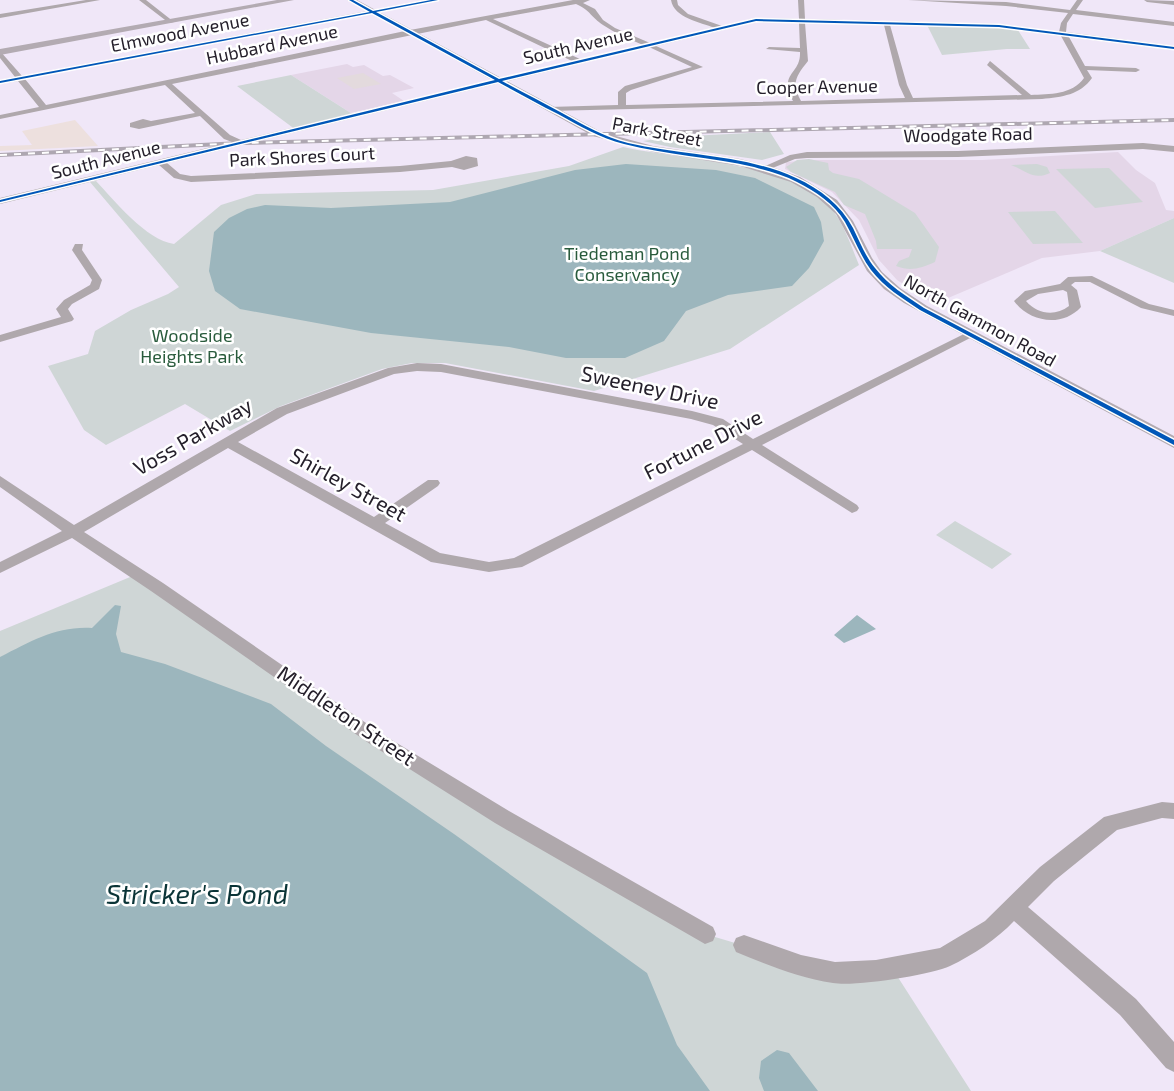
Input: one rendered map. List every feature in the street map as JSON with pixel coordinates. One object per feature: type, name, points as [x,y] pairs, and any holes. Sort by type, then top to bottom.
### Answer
[{"type":"main road","points":[[0,53],[290,0]]},
{"type":"main road","name":"Park Street","points":[[351,0],[587,130],[618,142],[740,162]]},
{"type":"main road","name":"North Gammon Road","points":[[740,162],[765,168],[800,181],[832,201],[845,215],[871,267],[889,286],[922,309],[1174,443]]},
{"type":"street","points":[[0,16],[98,0]]},
{"type":"street","points":[[142,0],[171,22]]},
{"type":"street","name":"Elmwood Avenue","points":[[0,82],[436,0]]},
{"type":"street","name":"Hubbard Avenue","points":[[0,117],[410,32],[586,0]]},
{"type":"street","points":[[674,0],[675,6],[681,12],[722,28]]},
{"type":"street","points":[[798,103],[791,89],[790,79],[793,72],[804,61],[801,0]]},
{"type":"street","points":[[911,0],[1006,4],[1174,24]]},
{"type":"street","points":[[1080,0],[1062,28],[1062,33],[1084,68],[1136,70]]},
{"type":"street","points":[[1148,0],[1174,3]]},
{"type":"street","points":[[574,1],[593,10],[605,24],[699,67],[639,83],[625,90],[621,95],[622,106]]},
{"type":"street","points":[[486,18],[578,61]]},
{"type":"street","name":"South Avenue","points":[[0,201],[756,20],[992,25],[1174,48]]},
{"type":"street","points":[[886,22],[903,85],[910,100]]},
{"type":"street","points":[[769,49],[804,51]]},
{"type":"street","points":[[0,53],[44,108]]},
{"type":"street","points":[[990,63],[1028,97]]},
{"type":"street","name":"Cooper Avenue","points":[[549,109],[1028,97],[1062,94],[1084,85],[1088,78],[1084,68]]},
{"type":"street","points":[[167,82],[227,137],[241,143]]},
{"type":"street","points":[[150,124],[200,114]]},
{"type":"street","name":"Woodgate Road","points":[[765,168],[793,157],[807,155],[958,154],[1143,146],[1174,149]]},
{"type":"street","name":"Park Shores Court","points":[[160,162],[177,176],[191,180],[326,171],[400,169],[452,164]]},
{"type":"street","points":[[0,339],[68,320],[62,309],[68,302],[95,287],[97,283],[77,250],[78,246]]},
{"type":"street","points":[[1064,286],[1072,279],[1092,279],[1145,306],[1174,313]]},
{"type":"street","name":"Fortune Drive","points":[[449,561],[481,567],[517,563],[970,334]]},
{"type":"street","name":"Sweeney Drive","points":[[417,367],[441,368],[692,415],[718,422],[852,508]]},
{"type":"street","name":"Voss Parkway","points":[[0,568],[73,532],[282,411],[392,371],[417,367]]},
{"type":"street","name":"Shirley Street","points":[[227,442],[436,558],[449,561]]},
{"type":"street","name":"Middleton Street","points":[[0,480],[386,745],[502,817],[705,934]]},
{"type":"street","points":[[374,524],[434,483]]},
{"type":"street","points":[[744,945],[801,966],[834,973],[876,971],[944,958],[993,928],[1047,874],[1111,823],[1162,810],[1174,811]]},
{"type":"street","points":[[1013,908],[1128,1007],[1162,1043],[1174,1060]]},
{"type":"shaded area","points":[[347,64],[353,67],[364,65],[383,76],[390,75],[414,88],[392,93],[404,101],[351,113],[291,75]]},
{"type":"shaded area","points":[[75,120],[98,146],[0,151],[0,146],[32,145],[22,131]]},
{"type":"shaded area","points":[[1118,152],[1136,170],[1155,183],[1166,210],[1174,211],[1174,218],[1100,251],[1042,258],[934,304],[897,280],[879,260],[859,220],[832,192],[785,169],[786,162],[816,160],[982,160]]},
{"type":"green space","points":[[926,23],[1016,27],[1030,49],[942,55]]},
{"type":"green space","points":[[291,75],[354,115],[296,130],[237,86]]},
{"type":"green space","points":[[770,132],[784,154],[762,160],[643,141],[669,137]]},
{"type":"green space","name":"Tiedeman Pond Conservancy","points":[[623,147],[733,165],[789,180],[812,192],[835,213],[859,265],[730,349],[594,391],[445,363],[412,363],[382,369],[281,406],[230,431],[185,404],[106,445],[84,430],[48,366],[88,354],[95,331],[131,310],[179,287],[90,182],[96,181],[142,228],[163,241],[174,244],[221,205],[256,194],[433,190],[569,166]]},
{"type":"green space","points":[[809,159],[828,163],[829,170],[833,173],[859,179],[915,213],[939,247],[935,262],[916,268],[906,269],[896,266],[899,261],[909,257],[912,249],[877,249],[865,214],[844,205],[835,192],[791,172],[786,167],[797,160]]},
{"type":"green space","points":[[1037,164],[1047,167],[1050,173],[1039,176],[1029,174],[1011,165]]},
{"type":"green space","points":[[1109,168],[1143,202],[1095,208],[1056,169]]},
{"type":"green space","points":[[1055,211],[1083,243],[1033,244],[1008,212]]},
{"type":"green space","points":[[1174,218],[1174,283],[1100,251]]},
{"type":"green space","points":[[955,521],[1012,554],[992,569],[936,535]]},
{"type":"green space","name":"Stricker's Pond","points":[[135,575],[376,739],[705,934],[762,951],[801,966],[892,968],[971,1091],[0,1091],[0,631]]},
{"type":"water","name":"Tiedeman Pond Conservancy","points":[[626,164],[716,170],[755,178],[814,207],[821,222],[824,241],[809,268],[792,286],[728,295],[686,311],[664,341],[625,358],[566,358],[509,347],[371,333],[240,309],[215,291],[209,271],[214,232],[229,218],[247,209],[265,205],[331,208],[450,202],[575,170]]},
{"type":"water","name":"Stricker's Pond","points":[[115,605],[121,606],[116,634],[121,652],[165,664],[271,704],[326,746],[454,834],[647,973],[677,1045],[710,1091],[0,1091],[0,657],[56,632],[92,628]]},
{"type":"water","points":[[857,615],[876,629],[844,643],[834,635]]},
{"type":"water","points":[[777,1050],[789,1053],[818,1091],[764,1091],[759,1078],[761,1061]]},
{"type":"building","points":[[363,73],[381,84],[354,89],[337,78]]},
{"type":"railway","points":[[0,155],[241,143],[1174,120]]},
{"type":"cycle path","points":[[351,0],[597,134],[653,149],[740,162],[795,179],[821,194],[841,212],[872,268],[902,296],[922,309],[1174,443]]},
{"type":"cycle path","points":[[0,82],[436,0]]},
{"type":"cycle path","points":[[0,201],[756,20],[999,26],[1174,48]]},
{"type":"park label","name":"Woodside Heights Park","points":[[192,346]]}]
